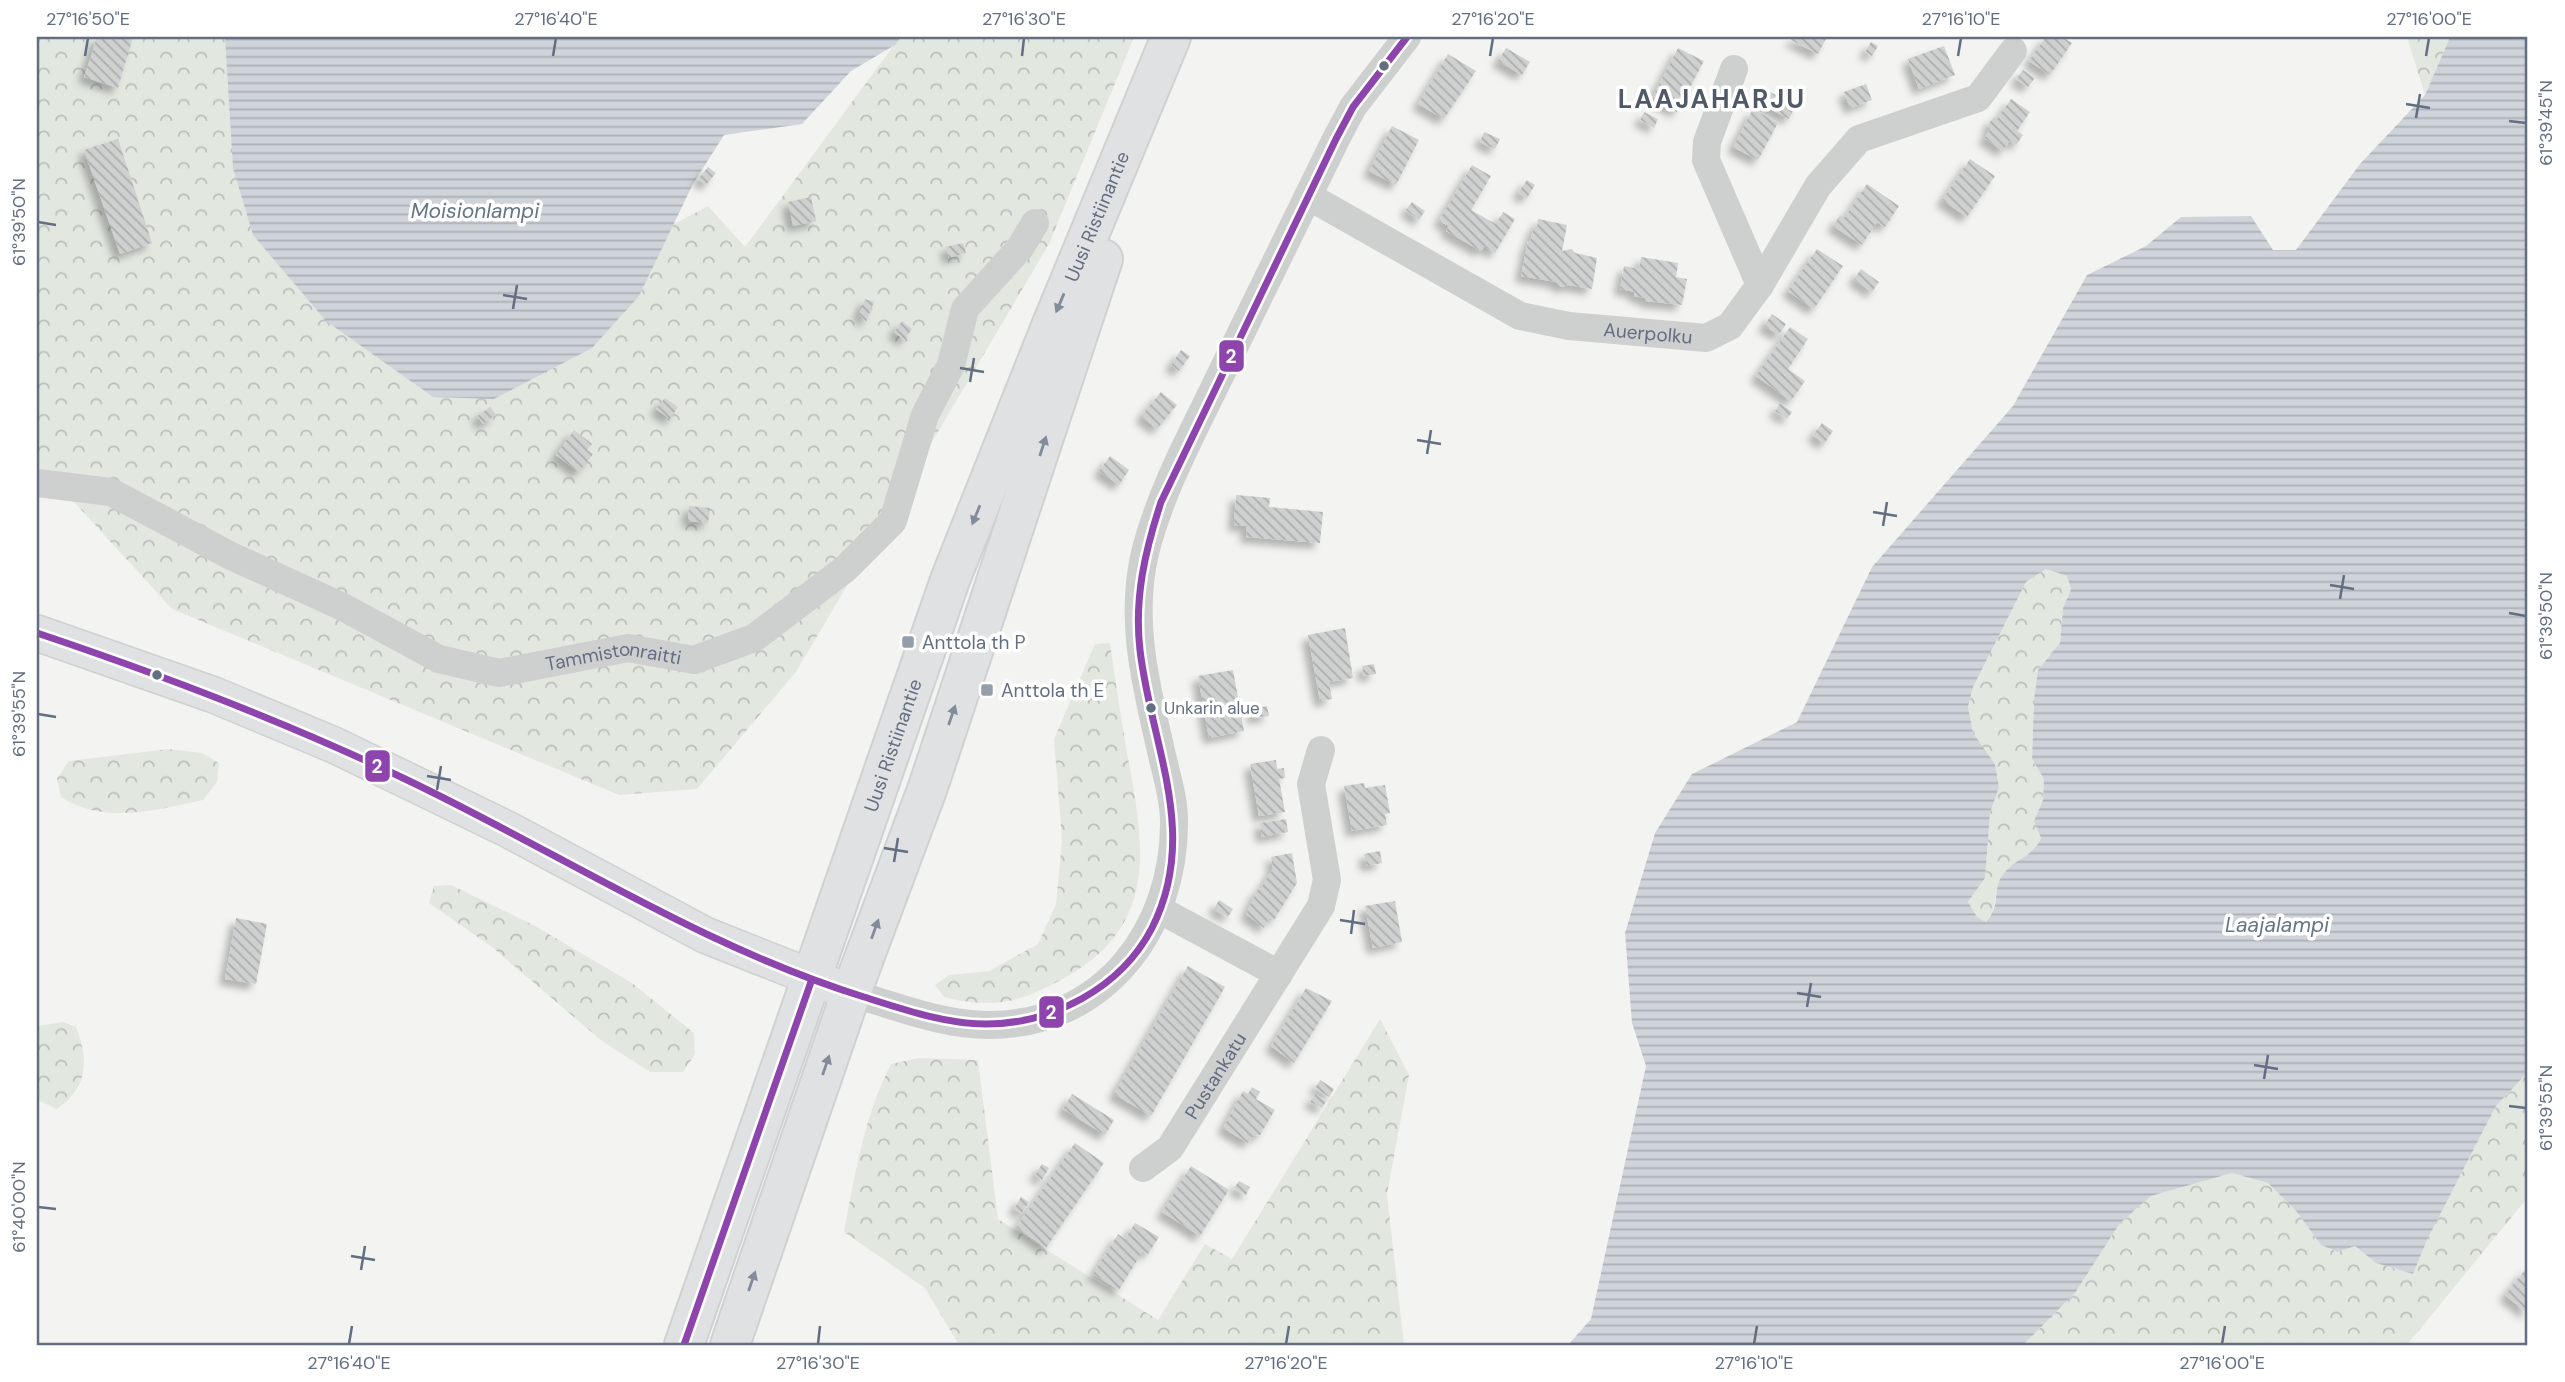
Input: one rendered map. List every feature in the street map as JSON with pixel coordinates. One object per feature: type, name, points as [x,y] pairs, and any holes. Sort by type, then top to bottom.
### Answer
[{"type":"highway","name":"Uusi Ristiinantie","points":[[684,1345],[950,580],[1052,324],[1172,37]]},
{"type":"highway","name":"Uusi Ristiinantie","points":[[730,1345],[851,993],[928,788],[1017,524],[1172,37]]},
{"type":"main road","points":[[37,633],[214,695],[334,745],[509,830],[705,936],[851,993]]},
{"type":"street","points":[[851,993],[959,1022],[989,1025],[1046,1015],[1073,1004],[1119,973],[1146,937],[1160,910],[1169,876],[1174,822],[1139,637],[1139,588],[1146,551],[1178,463],[1353,107],[1407,37]]},
{"type":"street","name":"Auerpolku","points":[[1308,196],[1520,316],[1569,326],[1706,338],[1730,326],[1760,285],[1818,186],[1859,138],[1978,98],[2013,51]]},
{"type":"street","points":[[1734,69],[1707,142],[1706,160],[1760,285]]},
{"type":"street","name":"Tammistonraitti","points":[[37,483],[111,492],[231,556],[343,607],[439,659],[499,673],[628,648],[694,660],[754,638],[845,569],[893,521],[925,415],[951,365],[965,309],[1020,248],[1035,223]]},
{"type":"street","name":"Pustankatu","points":[[1143,1168],[1170,1148],[1321,906],[1327,880],[1311,784],[1321,750]]},
{"type":"street","points":[[1160,910],[1279,974]]},
{"type":"green space","points":[[37,37],[241,37],[659,232],[708,206],[745,247],[900,37],[1134,37],[1049,244],[796,672],[697,789],[619,795],[172,609],[65,492],[37,486]]},
{"type":"green space","points":[[2407,37],[2450,37],[2425,95]]},
{"type":"green space","points":[[2046,569],[2067,576],[2071,589],[2063,608],[2060,643],[2038,670],[2034,700],[2032,759],[2044,779],[2043,800],[2034,821],[2041,838],[2034,849],[2010,867],[2001,878],[1994,909],[1986,922],[1977,917],[1968,902],[1985,878],[1990,813],[1999,786],[1995,764],[1973,733],[1968,707],[1973,687],[2026,582]]},
{"type":"green space","points":[[1110,643],[1138,821],[1138,882],[1130,910],[1116,935],[1093,959],[1046,988],[1005,1002],[977,1003],[944,997],[935,985],[949,975],[989,971],[1038,944],[1056,904],[1062,840],[1054,739],[1095,644]]},
{"type":"green space","points":[[168,749],[202,753],[219,763],[217,782],[203,800],[149,811],[112,813],[78,806],[61,797],[57,778],[69,761]]},
{"type":"green space","points":[[451,885],[535,926],[632,983],[694,1033],[695,1054],[683,1072],[650,1072],[602,1041],[492,947],[429,903],[434,886]]},
{"type":"green space","points":[[1380,1019],[1409,1075],[1387,1194],[1404,1345],[959,1345],[925,1288],[844,1232],[867,1125],[891,1064],[919,1058],[978,1060],[998,1219],[1158,1320],[1205,1244],[1232,1259]]},
{"type":"green space","points":[[63,1022],[76,1027],[84,1062],[80,1083],[75,1092],[57,1109],[37,1100],[37,1031],[38,1026]]},
{"type":"green space","points":[[2528,1072],[2528,1197],[2407,1345],[2023,1345],[2075,1293],[2120,1223],[2151,1196],[2232,1173],[2268,1183],[2297,1212],[2321,1245],[2338,1252],[2355,1246],[2376,1263],[2413,1274],[2427,1240],[2496,1106]]},
{"type":"water","name":"Moisionlampi","points":[[225,37],[901,37],[895,45],[851,71],[802,124],[724,135],[693,184],[639,296],[592,348],[494,399],[433,397],[326,321],[253,235],[233,168]]},
{"type":"water","name":"Laajalampi","points":[[2450,37],[2528,37],[2528,1072],[2496,1106],[2427,1240],[2413,1274],[2376,1263],[2355,1246],[2338,1252],[2321,1245],[2297,1212],[2268,1183],[2232,1173],[2151,1196],[2120,1223],[2075,1293],[2023,1345],[1568,1345],[1591,1319],[1646,1066],[1632,1023],[1625,933],[1655,833],[1692,774],[1797,722],[1872,567],[2013,406],[2087,275],[2146,246],[2181,217],[2251,216],[2273,250],[2296,250],[2360,164],[2425,95]],"holes":[[[2046,569],[2067,576],[2071,589],[2063,608],[2060,643],[2038,670],[2034,700],[2032,759],[2044,779],[2043,800],[2034,821],[2041,838],[2034,849],[2010,867],[2001,878],[1994,909],[1986,922],[1977,917],[1968,902],[1985,878],[1990,813],[1999,787],[1995,764],[1973,733],[1968,707],[1973,687],[2026,582]]]},
{"type":"building","points":[[97,37],[133,37],[118,88],[84,77]]},
{"type":"building","points":[[1792,37],[1827,37],[1818,54],[1791,40]]},
{"type":"building","points":[[2046,37],[2062,37],[2072,43],[2050,75],[2029,61]]},
{"type":"building","points":[[1871,42],[1878,46],[1872,56],[1865,52]]},
{"type":"building","points":[[1944,46],[1955,75],[1919,89],[1908,59]]},
{"type":"building","points":[[1506,48],[1530,62],[1522,75],[1498,61]]},
{"type":"building","points":[[1678,48],[1704,61],[1677,112],[1652,98]]},
{"type":"building","points":[[1448,54],[1476,71],[1444,119],[1418,104]]},
{"type":"building","points":[[2023,70],[2035,78],[2028,87],[2016,79]]},
{"type":"building","points":[[1866,84],[1872,100],[1850,108],[1844,92]]},
{"type":"building","points":[[1766,90],[1796,105],[1789,119],[1759,103]]},
{"type":"building","points":[[2011,99],[2030,112],[2017,131],[2023,135],[2016,145],[2010,140],[2003,151],[1984,138],[1991,128],[1987,126],[1994,117],[1997,119]]},
{"type":"building","points":[[1753,109],[1778,123],[1758,160],[1733,147]]},
{"type":"building","points":[[1644,112],[1658,119],[1654,128],[1640,120]]},
{"type":"building","points":[[1392,126],[1419,140],[1396,185],[1369,171]]},
{"type":"building","points":[[1484,132],[1500,139],[1495,149],[1480,142]]},
{"type":"building","points":[[118,139],[152,243],[120,254],[84,150]]},
{"type":"building","points":[[1970,159],[1995,176],[1967,217],[1942,200]]},
{"type":"building","points":[[1472,165],[1491,176],[1471,210],[1496,224],[1503,212],[1515,219],[1495,253],[1484,246],[1481,251],[1446,231],[1449,226],[1439,221]]},
{"type":"building","points":[[708,167],[716,173],[706,185],[698,179]]},
{"type":"building","points":[[1527,180],[1535,185],[1527,198],[1518,193]]},
{"type":"building","points":[[1867,184],[1899,206],[1885,227],[1877,222],[1862,245],[1833,226],[1840,215],[1844,218]]},
{"type":"building","points":[[811,197],[816,221],[793,226],[788,202]]},
{"type":"building","points":[[1412,202],[1425,211],[1419,220],[1406,210]]},
{"type":"building","points":[[1538,219],[1567,225],[1562,251],[1571,249],[1575,253],[1597,258],[1592,289],[1569,285],[1561,287],[1556,282],[1521,276],[1528,241],[1530,242],[1534,226],[1537,227]]},
{"type":"building","points":[[963,243],[966,253],[949,258],[946,247]]},
{"type":"building","points":[[1817,249],[1843,266],[1814,309],[1788,291]]},
{"type":"building","points":[[1641,257],[1678,263],[1676,277],[1687,279],[1682,305],[1645,301],[1645,298],[1634,296],[1635,292],[1620,289],[1624,266],[1639,269]]},
{"type":"building","points":[[1861,269],[1879,282],[1872,292],[1854,279]]},
{"type":"building","points":[[865,299],[874,302],[866,322],[859,314]]},
{"type":"building","points":[[1772,314],[1786,324],[1779,335],[1764,326]]},
{"type":"building","points":[[902,321],[912,329],[904,340],[894,332]]},
{"type":"building","points":[[1790,327],[1808,339],[1788,369],[1805,381],[1791,401],[1756,376]]},
{"type":"building","points":[[1181,350],[1190,356],[1179,371],[1171,365]]},
{"type":"building","points":[[1161,392],[1177,405],[1157,429],[1141,416]]},
{"type":"building","points":[[665,398],[678,407],[670,419],[656,409]]},
{"type":"building","points":[[1780,403],[1792,412],[1787,419],[1775,411]]},
{"type":"building","points":[[490,407],[496,415],[483,424],[477,416]]},
{"type":"building","points":[[1822,423],[1833,431],[1824,444],[1813,435]]},
{"type":"building","points":[[574,430],[592,444],[587,450],[593,454],[579,472],[556,455]]},
{"type":"building","points":[[1110,456],[1129,470],[1119,485],[1099,471]]},
{"type":"building","points":[[1236,495],[1270,498],[1269,507],[1323,512],[1320,543],[1246,537],[1247,526],[1234,525]]},
{"type":"building","points":[[689,506],[710,508],[708,523],[688,521]]},
{"type":"building","points":[[1345,628],[1353,678],[1329,682],[1332,699],[1320,701],[1308,635]]},
{"type":"building","points":[[1374,664],[1376,674],[1364,676],[1362,666]]},
{"type":"building","points":[[1233,670],[1244,731],[1209,738],[1198,676]]},
{"type":"building","points":[[1267,706],[1269,716],[1253,718],[1252,709]]},
{"type":"building","points":[[1276,760],[1277,769],[1284,768],[1285,778],[1279,779],[1285,812],[1259,816],[1250,764]]},
{"type":"building","points":[[1364,783],[1365,788],[1385,785],[1390,813],[1385,814],[1387,825],[1352,831],[1344,786]]},
{"type":"building","points":[[1286,819],[1288,832],[1262,837],[1260,823]]},
{"type":"building","points":[[1380,851],[1382,863],[1367,866],[1364,854]]},
{"type":"building","points":[[1292,853],[1297,883],[1274,920],[1270,917],[1264,928],[1246,914],[1257,890],[1273,868],[1271,857]]},
{"type":"building","points":[[1219,900],[1233,909],[1228,917],[1214,909]]},
{"type":"building","points":[[1395,901],[1402,942],[1373,948],[1365,906]]},
{"type":"building","points":[[236,918],[267,924],[256,984],[225,979]]},
{"type":"building","points":[[1188,966],[1225,987],[1151,1116],[1114,1094]]},
{"type":"building","points":[[1306,988],[1332,1001],[1294,1063],[1271,1046]]},
{"type":"building","points":[[1320,1080],[1334,1089],[1329,1097],[1315,1088]]},
{"type":"building","points":[[1252,1087],[1260,1092],[1256,1099],[1275,1110],[1260,1135],[1253,1136],[1248,1143],[1223,1128],[1243,1091],[1248,1094]]},
{"type":"building","points":[[1072,1094],[1114,1120],[1105,1135],[1063,1109]]},
{"type":"building","points":[[1315,1094],[1326,1101],[1322,1108],[1310,1102]]},
{"type":"building","points":[[1075,1143],[1104,1163],[1046,1248],[1016,1227]]},
{"type":"building","points":[[1042,1164],[1049,1168],[1042,1180],[1035,1175]]},
{"type":"building","points":[[1191,1166],[1229,1190],[1200,1236],[1162,1212]]},
{"type":"building","points":[[1239,1181],[1250,1187],[1246,1195],[1234,1188]]},
{"type":"building","points":[[1021,1197],[1029,1202],[1022,1213],[1014,1209]]},
{"type":"building","points":[[1135,1223],[1159,1237],[1148,1254],[1143,1251],[1119,1290],[1093,1274],[1118,1234],[1125,1239]]},
{"type":"building","points":[[2528,1266],[2528,1314],[2505,1295]]},
{"type":"transit line","name":"2","points":[[37,633],[222,700],[358,757],[460,806],[687,925],[803,976],[893,1006],[955,1021],[986,1024],[1011,1022],[1059,1009],[1103,985],[1122,968],[1139,949],[1152,928],[1166,893],[1172,858],[1172,824],[1168,789],[1140,650],[1138,612],[1142,575],[1161,502],[1336,139],[1353,107],[1407,37]]},
{"type":"transit line","name":"2","points":[[684,1345],[812,979]]},
{"type":"place","name":"Anttola th P","points":[[908,642]]},
{"type":"place","name":"Anttola th E","points":[[987,690]]},
{"type":"place","name":"Unkarin alue","points":[[1151,708]]},
{"type":"district","name":"LAAJAHARJU","points":[[1712,99]]}]
